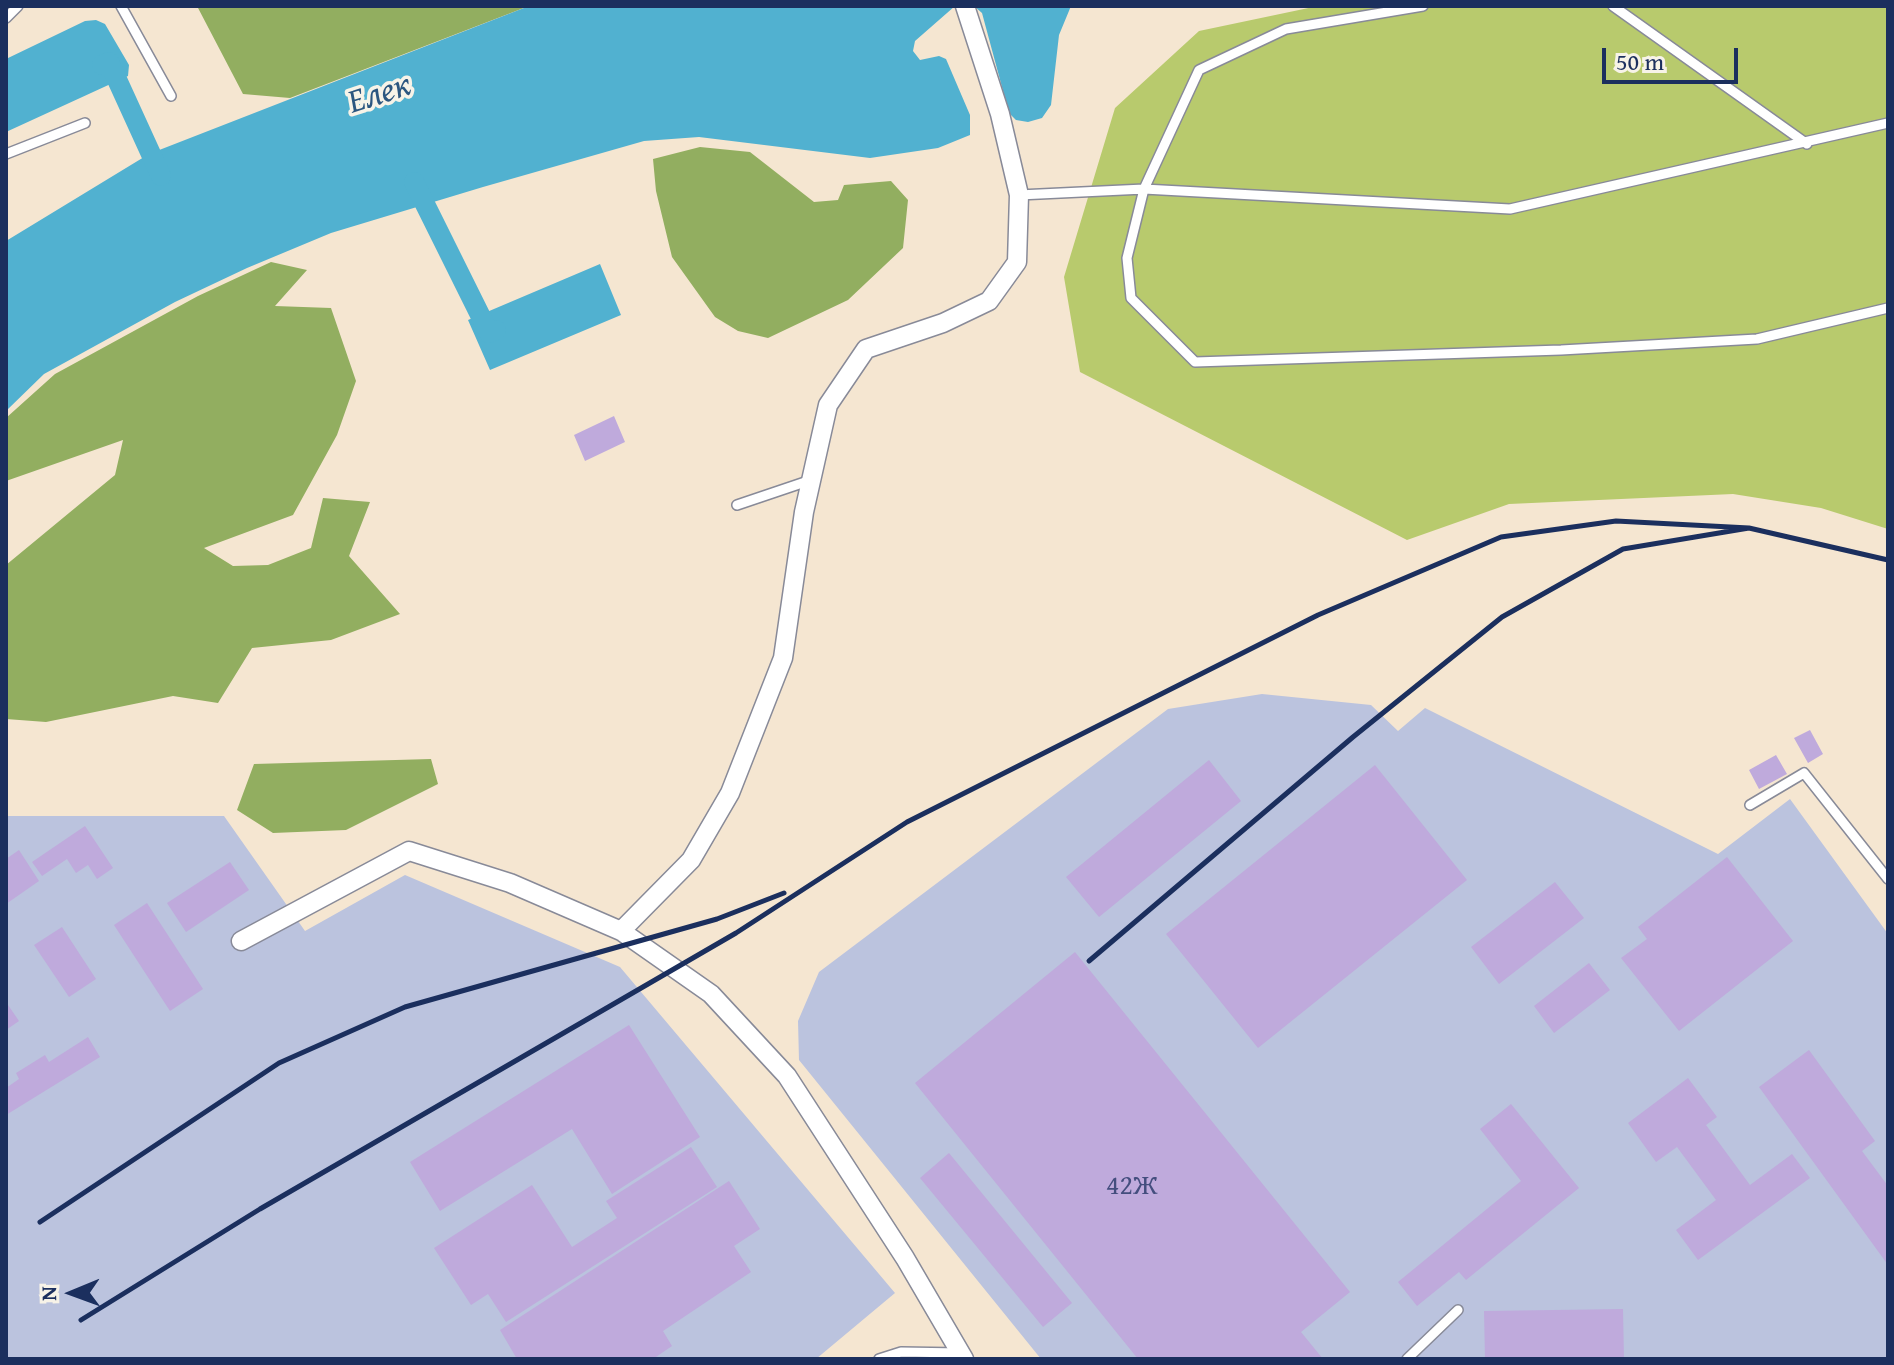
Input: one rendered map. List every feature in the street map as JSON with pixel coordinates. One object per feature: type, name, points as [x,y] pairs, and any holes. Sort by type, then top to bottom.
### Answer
[{"type":"street","points":[[621,931],[691,860],[730,793],[783,658],[811,480],[828,405],[866,349],[943,323],[989,301],[1017,262],[1019,195],[1000,114],[965,6]]},
{"type":"street","points":[[241,941],[409,851],[510,883],[621,931],[711,994],[787,1076],[905,1258],[962,1356]]},
{"type":"lane","points":[[6,18],[18,6]]},
{"type":"lane","points":[[121,6],[171,96]]},
{"type":"lane","points":[[1423,6],[1286,29],[1199,70],[1144,189],[1127,258],[1131,298],[1195,362],[1561,350],[1757,339],[1888,308]]},
{"type":"lane","points":[[1613,6],[1807,144]]},
{"type":"lane","points":[[6,154],[85,123]]},
{"type":"lane","points":[[1019,195],[1144,189],[1510,209],[1807,144],[1888,123]]},
{"type":"lane","points":[[737,505],[811,480]]},
{"type":"lane","points":[[1750,805],[1804,773],[1888,879]]},
{"type":"lane","points":[[1407,1359],[1458,1310]]},
{"type":"lane","points":[[879,1359],[901,1352],[962,1356]]},
{"type":"shaded area","points":[[1262,694],[1371,705],[1398,731],[1425,708],[1718,854],[1790,799],[1888,934],[1888,1359],[1041,1359],[799,1060],[798,1021],[819,972],[1168,709]]},
{"type":"shaded area","points":[[6,816],[224,816],[305,931],[405,875],[620,967],[895,1293],[816,1359],[6,1359]]},
{"type":"green space","points":[[197,6],[529,6],[290,98],[243,94]]},
{"type":"green space","points":[[1318,6],[1888,6],[1888,529],[1821,508],[1733,494],[1509,504],[1407,540],[1080,372],[1064,277],[1115,108],[1199,31]]},
{"type":"green space","points":[[700,147],[750,152],[814,202],[838,200],[844,185],[891,181],[908,200],[903,248],[848,300],[768,338],[738,331],[715,317],[672,257],[656,191],[653,159]]},
{"type":"green space","points":[[271,262],[307,270],[275,306],[331,308],[356,381],[337,435],[293,515],[204,548],[233,566],[268,565],[311,548],[323,498],[370,502],[349,556],[400,614],[331,640],[252,648],[218,703],[173,696],[46,722],[6,719],[6,565],[115,475],[123,440],[6,481],[6,418],[55,374],[198,296]]},
{"type":"green space","points":[[431,759],[438,784],[346,830],[273,833],[237,810],[254,764]]},
{"type":"water","name":"Елек","points":[[529,6],[955,6],[915,41],[913,51],[920,60],[939,56],[946,59],[970,115],[970,135],[938,148],[870,158],[699,137],[644,141],[483,187],[331,233],[247,268],[175,302],[44,374],[6,411],[6,241],[149,154]]},
{"type":"water","points":[[974,6],[1071,6],[1059,35],[1051,105],[1042,118],[1028,122],[1016,120],[1009,113],[982,13]]},
{"type":"water","points":[[96,20],[105,24],[129,65],[128,76],[6,132],[6,59],[85,21]]},
{"type":"water","points":[[600,264],[621,315],[490,370],[468,320]]},
{"type":"building","points":[[614,416],[625,442],[585,461],[574,435]]},
{"type":"building","points":[[1810,730],[1823,754],[1808,763],[1794,738]]},
{"type":"building","points":[[1776,755],[1787,774],[1759,789],[1749,770]]},
{"type":"building","points":[[1209,760],[1241,801],[1099,917],[1066,877]]},
{"type":"building","points":[[1375,765],[1467,880],[1258,1048],[1166,934]]},
{"type":"building","points":[[85,826],[113,868],[97,879],[88,865],[76,873],[67,859],[42,876],[32,862]]},
{"type":"building","points":[[19,850],[39,881],[6,904],[6,859]]},
{"type":"building","points":[[1727,857],[1793,941],[1679,1031],[1621,958],[1647,939],[1638,927]]},
{"type":"building","points":[[230,862],[249,890],[186,932],[167,903]]},
{"type":"building","points":[[1555,882],[1584,918],[1499,984],[1471,947]]},
{"type":"building","points":[[147,903],[203,989],[170,1011],[114,925]]},
{"type":"building","points":[[62,927],[96,979],[69,997],[34,945]]},
{"type":"building","points":[[1075,952],[1350,1292],[1301,1332],[1323,1359],[1138,1359],[915,1083]]},
{"type":"building","points":[[1589,963],[1610,990],[1554,1033],[1534,1006]]},
{"type":"building","points":[[6,1002],[19,1021],[6,1030]]},
{"type":"building","points":[[629,1025],[700,1137],[612,1194],[572,1129],[440,1211],[410,1162]]},
{"type":"building","points":[[88,1037],[100,1057],[6,1115],[6,1088],[19,1079],[16,1073],[45,1055],[49,1062]]},
{"type":"building","points":[[1809,1050],[1875,1141],[1862,1151],[1888,1186],[1888,1265],[1759,1087]]},
{"type":"building","points":[[1688,1078],[1717,1117],[1706,1125],[1750,1185],[1792,1154],[1810,1178],[1698,1260],[1676,1230],[1716,1200],[1677,1147],[1656,1162],[1628,1123]]},
{"type":"building","points":[[1511,1104],[1579,1188],[1466,1280],[1459,1272],[1417,1306],[1398,1282],[1521,1181],[1480,1129]]},
{"type":"building","points":[[691,1147],[717,1187],[506,1322],[488,1294],[471,1305],[434,1248],[532,1185],[572,1247],[617,1218],[606,1201]]},
{"type":"building","points":[[949,1153],[1072,1303],[1043,1327],[920,1178]]},
{"type":"building","points":[[729,1181],[760,1229],[734,1246],[751,1272],[663,1331],[672,1346],[653,1359],[517,1359],[500,1330]]},
{"type":"building","points":[[1623,1309],[1624,1359],[1485,1359],[1484,1311]]},
{"type":"waterway","points":[[102,65],[109,62],[161,176]]},
{"type":"waterway","points":[[414,182],[489,333],[496,330]]},
{"type":"railway","points":[[81,1320],[260,1209],[736,933],[907,822],[1318,615],[1501,537],[1616,521],[1749,528]]},
{"type":"railway","points":[[1089,961],[1353,737],[1502,617],[1623,549],[1749,528],[1888,560]]},
{"type":"railway","points":[[40,1222],[279,1063],[405,1007],[717,919],[784,893]]}]
